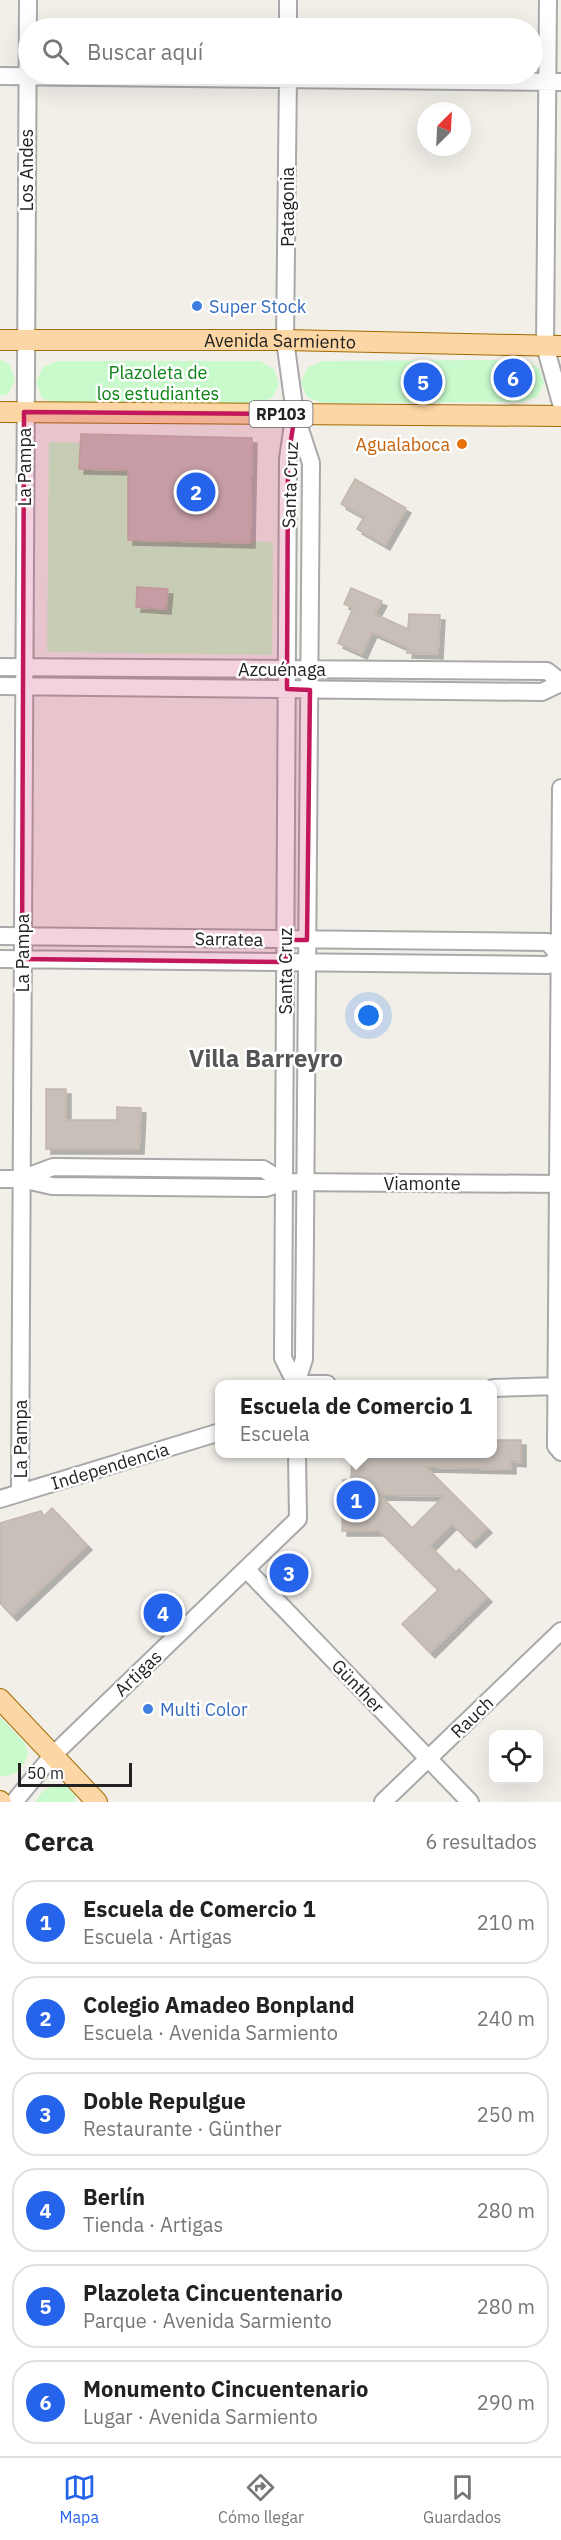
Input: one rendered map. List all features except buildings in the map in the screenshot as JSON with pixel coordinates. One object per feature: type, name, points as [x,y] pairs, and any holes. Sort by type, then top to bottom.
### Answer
[{"type":"main road","name":"Avenida Sarmiento","points":[[0,340],[285,340],[553,346]]},
{"type":"main road","name":"RP103","points":[[0,412],[561,416]]},
{"type":"main road","points":[[0,1699],[97,1802]]},
{"type":"street","name":"Los Andes","points":[[28,0],[28,18]]},
{"type":"street","points":[[288,0],[288,18]]},
{"type":"street","points":[[548,0],[554,82],[553,346],[561,403]]},
{"type":"street","points":[[0,76],[18,76]]},
{"type":"street","name":"Los Andes","points":[[24,412],[27,84]]},
{"type":"street","name":"Patagonia","points":[[288,84],[285,340],[295,414]]},
{"type":"street","name":"La Pampa","points":[[20,1493],[24,412]]},
{"type":"street","name":"Santa Cruz","points":[[294,1380],[283,1358],[288,459],[295,414]]},
{"type":"street","name":"Santa Cruz","points":[[295,414],[311,462],[304,1359],[297,1380]]},
{"type":"street","name":"Azcuénaga","points":[[0,668],[547,671],[561,683],[543,692],[0,686]]},
{"type":"street","points":[[559,1449],[561,788]]},
{"type":"street","name":"Sarratea","points":[[0,936],[548,942],[561,957],[548,965],[0,959]]},
{"type":"street","name":"Viamonte","points":[[0,1179],[21,1179],[52,1186],[266,1188],[284,1182],[560,1184]]},
{"type":"street","points":[[497,1388],[558,1386]]},
{"type":"street","name":"Independencia","points":[[0,1499],[215,1433]]},
{"type":"street","name":"Artigas","points":[[14,1802],[52,1756],[298,1520],[297,1458]]},
{"type":"street","name":"Günther","points":[[246,1569],[470,1802]]},
{"type":"street","name":"Rauch","points":[[383,1802],[561,1631]]},
{"type":"highlighted area","points":[[24,412],[295,414],[288,459],[287,689],[310,690],[307,940],[285,940],[286,962],[22,959]]},
{"type":"green space","points":[[0,359],[10,365],[15,380],[8,394],[0,396]]},
{"type":"green space","points":[[525,360],[539,368],[544,383],[537,397],[521,402],[323,403],[307,397],[301,382],[308,367],[323,361]]},
{"type":"green space","name":"Plazoleta de los estudiantes","points":[[58,361],[260,361],[274,369],[279,384],[272,398],[256,403],[57,404],[42,398],[36,382],[43,367]]},
{"type":"green space","points":[[49,442],[80,443],[80,469],[128,470],[128,540],[273,542],[272,655],[47,652]]},
{"type":"green space","points":[[0,1717],[24,1742],[28,1753],[18,1771],[11,1775],[0,1776]]},
{"type":"green space","points":[[53,1786],[67,1787],[76,1796],[74,1802],[35,1802],[43,1791]]},
{"type":"place","name":"Super Stock","points":[[197,306]]},
{"type":"place","name":"Monumento Cincuentenario","points":[[513,378]]},
{"type":"place","name":"Plazoleta Cincuentenario","points":[[423,382]]},
{"type":"place","name":"Agualaboca","points":[[462,444]]},
{"type":"place","name":"Colegio Amadeo Bonpland","points":[[196,492]]},
{"type":"place","name":"Escuela de Comercio 1","points":[[356,1500]]},
{"type":"place","name":"Doble Repulgue","points":[[289,1573]]},
{"type":"place","name":"Berlín","points":[[163,1613]]},
{"type":"place","name":"Multi Color","points":[[148,1709]]},
{"type":"district","name":"Villa Barreyro","points":[[266,1058]]}]
